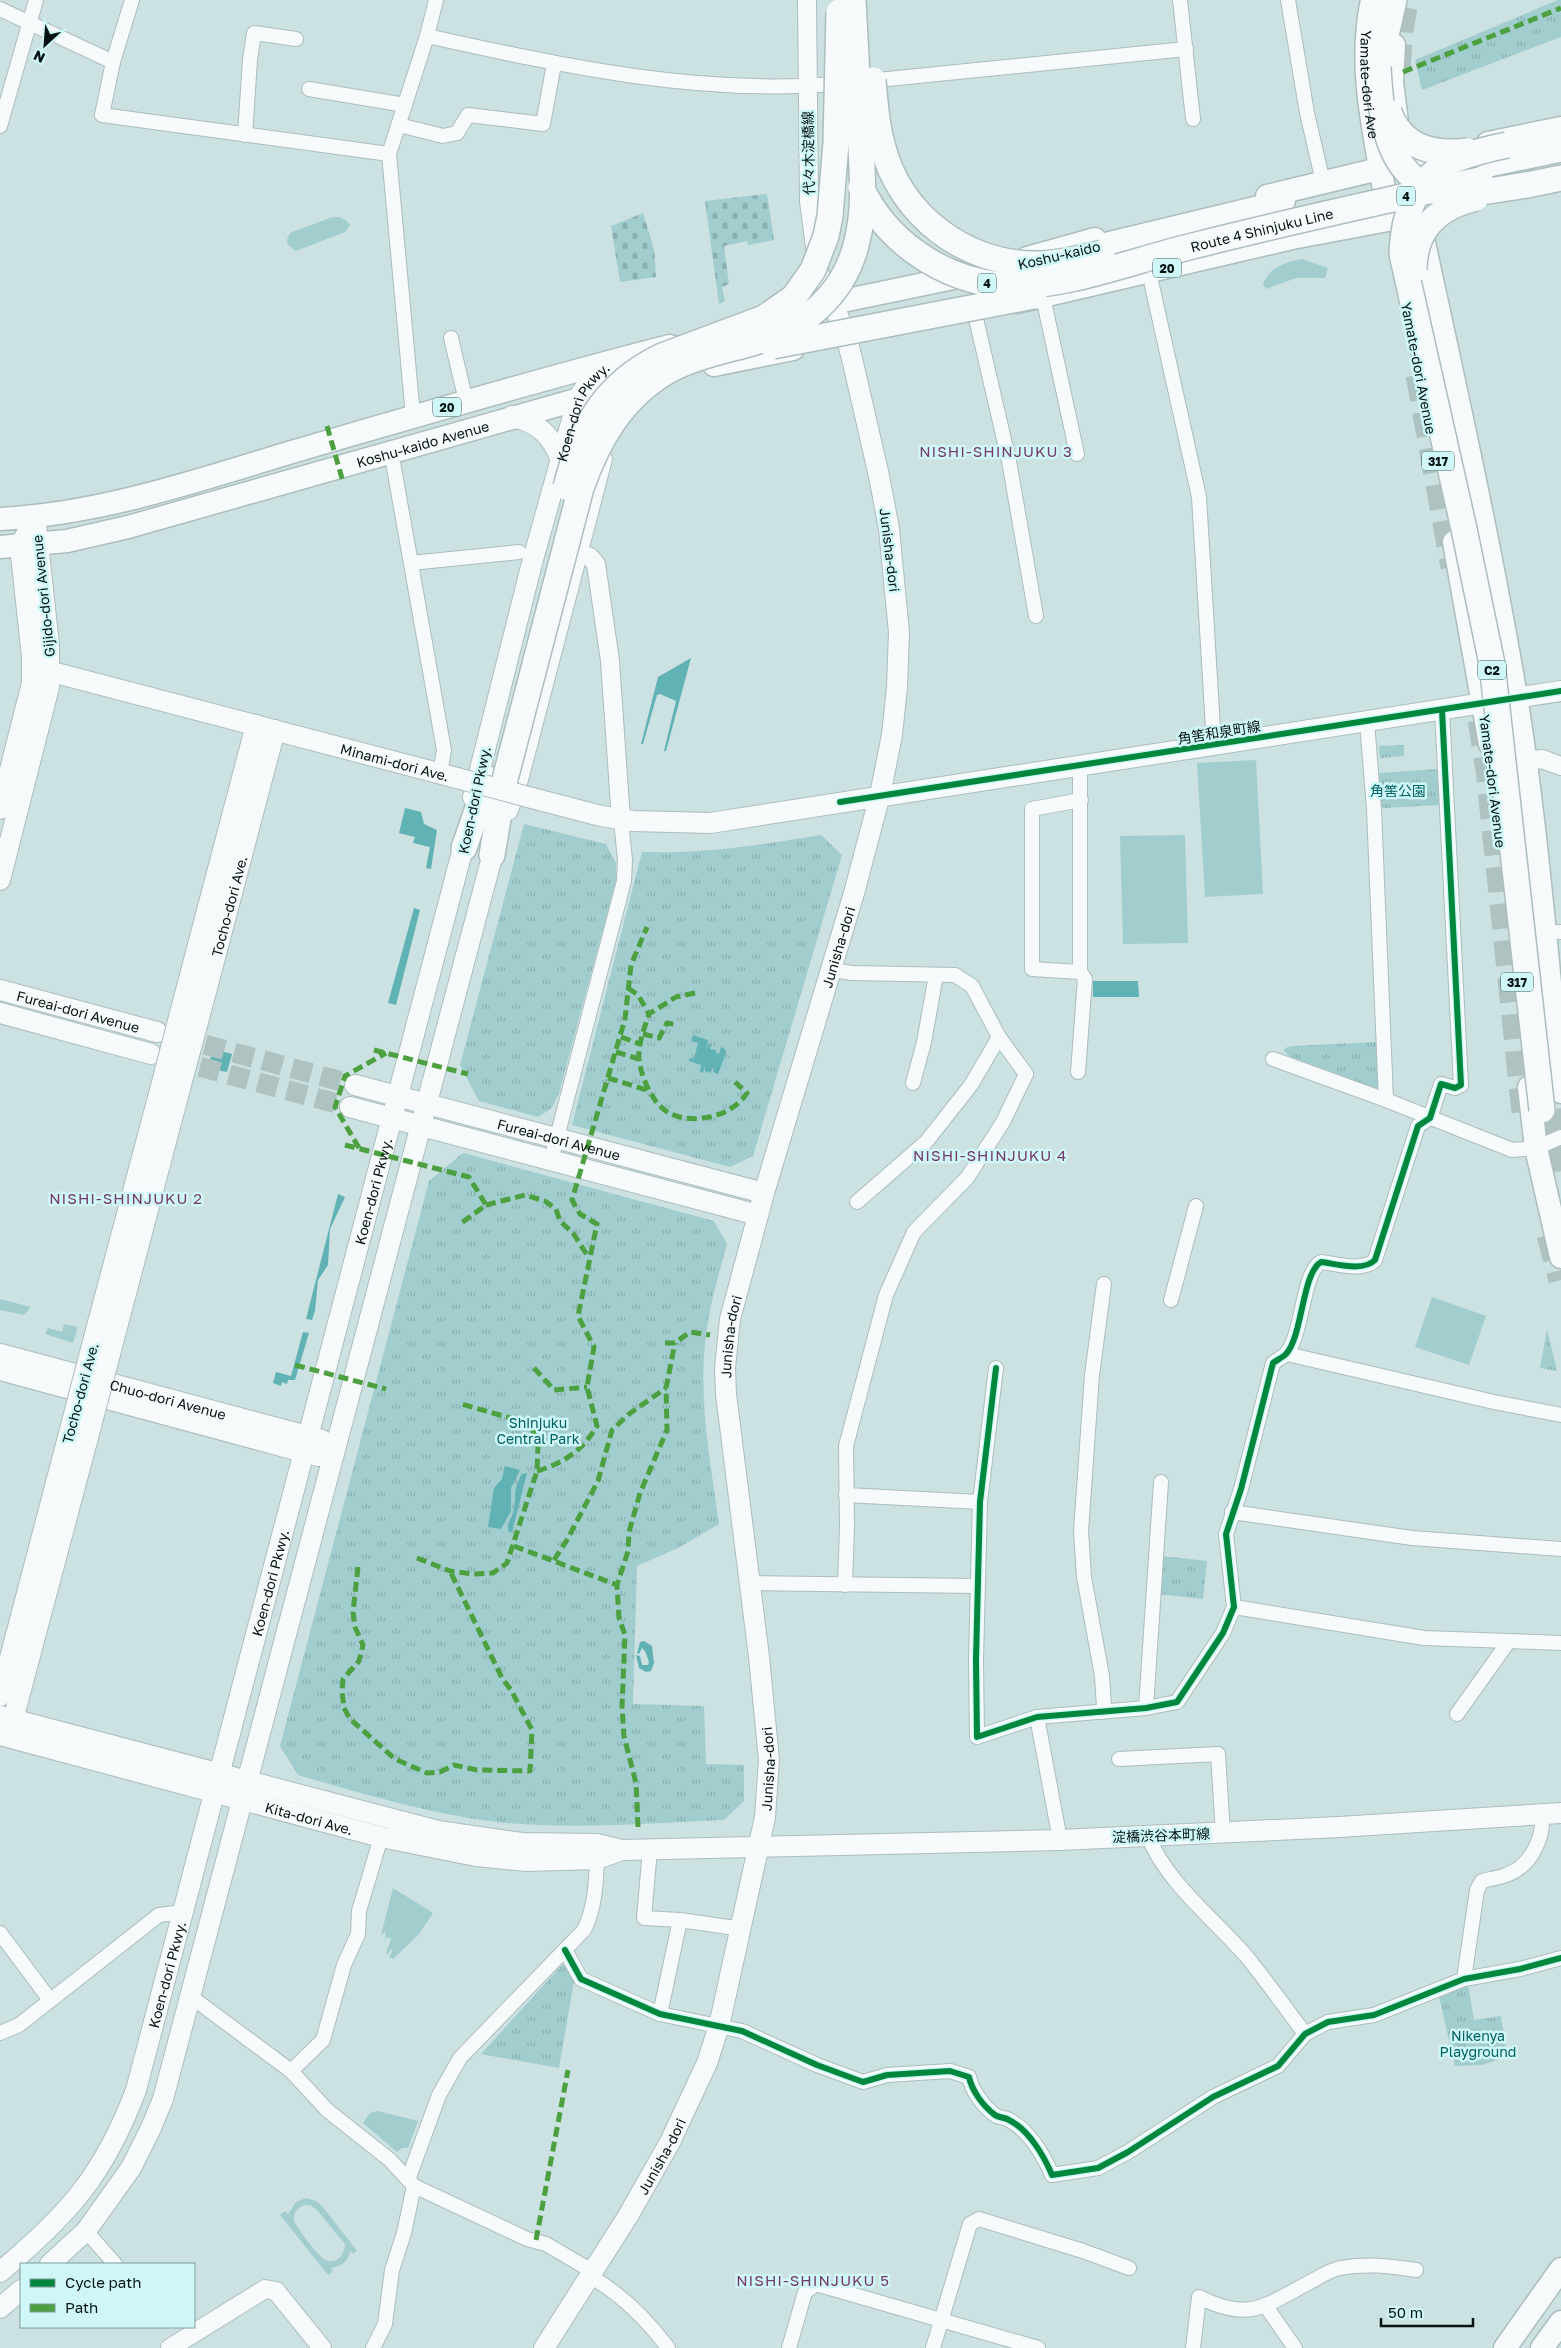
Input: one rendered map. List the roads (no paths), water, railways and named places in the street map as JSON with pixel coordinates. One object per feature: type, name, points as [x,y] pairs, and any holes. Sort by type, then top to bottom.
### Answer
[{"type":"highway","name":"Route 4 Shinjuku Line","points":[[868,0],[879,132],[886,157],[898,183],[916,211],[945,236],[976,253],[1008,262],[1043,264],[1074,260],[1330,199],[1561,149]]},
{"type":"highway","points":[[1384,0],[1378,50],[1380,93],[1386,131],[1395,156],[1402,166],[1422,183],[1446,192],[1473,193],[1529,181],[1561,178]]},
{"type":"highway","points":[[1394,0],[1386,35],[1385,91],[1392,118],[1402,135],[1417,146],[1440,152],[1516,147]]},
{"type":"highway","name":"Route 4 Shinjuku Line","points":[[844,1],[847,115],[858,179],[874,210],[891,231],[913,251],[939,267],[984,282],[1011,286],[1066,279],[1288,217],[1561,163]]},
{"type":"highway","points":[[464,848],[496,781],[575,511],[596,451],[612,421],[638,393],[668,371],[788,330],[805,320],[829,298],[849,268],[857,242],[863,189],[844,1]]},
{"type":"highway","points":[[492,855],[496,781],[569,473],[583,433],[603,400],[617,384],[646,364],[662,356],[748,326],[779,309],[804,284],[816,263],[826,236],[833,180],[844,1]]},
{"type":"highway","points":[[1396,228],[1426,180],[1451,161],[1516,147],[1561,134]]},
{"type":"highway","name":"C2","points":[[1529,181],[1454,204],[1434,217],[1420,236],[1414,260],[1418,300],[1444,395],[1472,518],[1500,663],[1551,1104]]},
{"type":"highway","points":[[685,364],[1080,286],[1185,257],[1288,217]]},
{"type":"highway","name":"C2","points":[[1396,228],[1436,400],[1492,664],[1551,1104]]},
{"type":"main road","name":"Yamate-dori Ave","points":[[1372,0],[1366,48],[1366,83],[1381,168]]},
{"type":"main road","name":"Yamate-dori Ave","points":[[1403,0],[1396,26],[1392,82],[1405,162]]},
{"type":"main road","name":"20","points":[[951,279],[1094,239],[1323,182],[1561,128]]},
{"type":"main road","points":[[1516,147],[1561,141]]},
{"type":"main road","name":"317","points":[[1405,162],[1418,214]]},
{"type":"main road","name":"317","points":[[1381,168],[1396,228]]},
{"type":"main road","points":[[1529,181],[1561,171]]},
{"type":"main road","name":"20","points":[[847,339],[974,310],[1043,297],[1292,238],[1396,228],[1418,214],[1561,187]]},
{"type":"main road","name":"Yamate-dori Avenue","points":[[1418,214],[1492,566],[1552,932],[1551,1104]]},
{"type":"main road","name":"20","points":[[945,317],[1288,217]]},
{"type":"main road","name":"Koshu-kaido","points":[[833,303],[1096,247],[1288,217]]},
{"type":"main road","name":"Yamate-dori Avenue","points":[[1396,228],[1458,560],[1493,766],[1536,1148],[1561,1257]]},
{"type":"main road","name":"Junisha-dori","points":[[544,2348],[670,2142],[704,2070],[719,2026],[760,1847],[765,1816],[769,1760],[750,1583],[726,1394],[725,1368],[730,1319],[764,1193],[832,970],[880,795],[892,735],[897,688],[899,632],[889,528],[879,476],[847,339],[833,303]]},
{"type":"main road","name":"Koshu-kaido Avenue","points":[[0,519],[35,516],[116,502],[466,401],[833,303]]},
{"type":"main road","name":"Koshu-kaido Avenue","points":[[20,546],[67,541],[221,502],[391,450],[615,388],[739,359],[847,339]]},
{"type":"main road","name":"Koen-dori Pkwy.","points":[[51,2263],[86,2231],[131,2168],[151,2128],[162,2099],[492,855],[516,786],[578,553],[602,458],[615,388],[611,361]]},
{"type":"main road","name":"Koen-dori Pkwy.","points":[[0,2272],[41,2238],[71,2207],[93,2179],[114,2144],[136,2090],[464,848],[477,776],[560,458],[578,398],[592,378],[611,361]]},
{"type":"main road","points":[[512,416],[525,420],[547,433],[555,443],[560,458]]},
{"type":"main road","name":"Gijido-dori Avenue","points":[[0,880],[46,703],[20,546],[35,516]]},
{"type":"main road","name":"Minami-dori Ave.","points":[[41,669],[621,820],[710,823],[880,795]]},
{"type":"main road","name":"Gijido-dori Avenue","points":[[0,809],[29,698],[41,669]]},
{"type":"main road","name":"角筈和泉町線","points":[[880,795],[1561,691]]},
{"type":"main road","name":"Tocho-dori Ave.","points":[[5,1727],[81,1424],[188,1019],[256,725]]},
{"type":"main road","name":"Tocho-dori Ave.","points":[[188,1019],[275,730]]},
{"type":"main road","name":"Fureai-dori Avenue","points":[[0,990],[157,1032]]},
{"type":"main road","name":"Fureai-dori Avenue","points":[[0,1013],[151,1054]]},
{"type":"main road","name":"Fureai-dori Avenue","points":[[356,1085],[764,1193]]},
{"type":"main road","name":"Fureai-dori Avenue","points":[[350,1107],[758,1215]]},
{"type":"main road","name":"Chuo-dori Avenue","points":[[0,1354],[306,1445]]},
{"type":"main road","name":"Chuo-dori Avenue","points":[[0,1370],[334,1452]]},
{"type":"main road","name":"Tocho-dori Ave.","points":[[0,1696],[81,1424]]},
{"type":"main road","name":"Kita-dori Ave.","points":[[5,1727],[244,1791],[470,1837],[522,1843],[597,1844],[622,1850],[760,1847]]},
{"type":"main road","name":"Kita-dori Ave.","points":[[244,1791],[381,1837],[476,1856],[526,1861],[597,1860],[622,1850]]},
{"type":"main road","name":"淀橋渋谷本町線","points":[[760,1847],[1060,1840],[1223,1833],[1551,1814]]},
{"type":"main road","points":[[1506,2348],[1561,2269]]},
{"type":"main road","points":[[0,2308],[20,2291]]},
{"type":"main road","points":[[1542,2348],[1561,2322]]},
{"type":"street","points":[[0,126],[4,92],[36,0]]},
{"type":"street","points":[[132,0],[113,62],[102,115],[389,154]]},
{"type":"street","points":[[413,416],[389,154],[427,36],[436,0]]},
{"type":"street","name":"代々木淀橋線","points":[[807,0],[806,87],[811,224],[818,270],[833,303]]},
{"type":"street","points":[[1180,0],[1193,119]]},
{"type":"street","points":[[1288,0],[1307,113],[1323,182]]},
{"type":"street","points":[[0,9],[113,62]]},
{"type":"street","points":[[245,135],[250,60],[254,33],[296,39]]},
{"type":"street","points":[[427,36],[554,64],[656,79],[806,87],[1186,49]]},
{"type":"street","points":[[399,125],[444,136],[457,133],[468,115],[542,124],[554,64]]},
{"type":"street","points":[[309,90],[406,104]]},
{"type":"street","points":[[1149,272],[1190,448],[1199,497],[1214,745]]},
{"type":"street","points":[[1043,297],[1077,454]]},
{"type":"street","points":[[974,310],[1009,461],[1036,616]]},
{"type":"street","points":[[452,338],[466,401]]},
{"type":"street","points":[[391,450],[448,776]]},
{"type":"street","points":[[411,563],[519,552]]},
{"type":"street","points":[[551,1160],[624,881],[625,860],[610,661],[596,564],[590,557],[578,553]]},
{"type":"street","points":[[996,1368],[980,1502],[977,1586],[977,1737],[1037,1717],[1146,1708],[1177,1702],[1223,1633],[1234,1607],[1226,1534],[1241,1489],[1273,1363],[1287,1354],[1316,1265],[1321,1262],[1362,1266],[1371,1265],[1375,1260],[1418,1126],[1430,1118],[1441,1084],[1455,1088],[1461,1085],[1442,710]]},
{"type":"street","points":[[1367,722],[1374,809],[1386,1100]]},
{"type":"street","points":[[1525,761],[1542,759],[1561,766]]},
{"type":"street","points":[[1078,1072],[1084,979],[1080,972],[1080,765]]},
{"type":"street","points":[[1080,972],[1032,969],[1032,809],[1081,800]]},
{"type":"street","points":[[832,970],[955,975],[972,986],[998,1037],[1026,1074],[1003,1122],[966,1178],[914,1232],[886,1295],[846,1446],[845,1586]]},
{"type":"street","points":[[913,1083],[924,1042],[936,975]]},
{"type":"street","points":[[857,1202],[926,1142],[971,1085],[998,1037]]},
{"type":"street","points":[[1273,1059],[1386,1100],[1512,1150],[1536,1148],[1561,1137]]},
{"type":"street","points":[[1171,1300],[1196,1206]]},
{"type":"street","points":[[1102,1712],[1104,1707],[1102,1676],[1084,1578],[1081,1531],[1092,1376],[1104,1284]]},
{"type":"street","points":[[1287,1354],[1494,1402],[1561,1415]]},
{"type":"street","points":[[1146,1708],[1161,1482]]},
{"type":"street","points":[[846,1495],[980,1502]]},
{"type":"street","points":[[1232,1512],[1412,1538],[1561,1550]]},
{"type":"street","points":[[750,1583],[845,1586],[977,1586]]},
{"type":"street","points":[[1234,1607],[1424,1638],[1561,1643]]},
{"type":"street","points":[[1457,1714],[1509,1641]]},
{"type":"street","points":[[1037,1717],[1060,1840]]},
{"type":"street","points":[[1119,1759],[1218,1754],[1223,1833]]},
{"type":"street","points":[[1464,1978],[1476,1890],[1482,1880],[1507,1875],[1523,1864],[1535,1850],[1543,1828],[1551,1814]]},
{"type":"street","points":[[1148,1836],[1153,1849],[1168,1872],[1246,1957],[1305,2034]]},
{"type":"street","points":[[291,2071],[323,2040],[342,1973],[358,1934],[359,1911],[381,1837]]},
{"type":"street","points":[[650,1850],[644,1918],[680,1920],[742,1929]]},
{"type":"street","points":[[373,2348],[385,2324],[392,2270],[404,2233],[411,2183],[439,2095],[460,2058],[584,1930],[589,1920],[595,1894],[597,1860]]},
{"type":"street","points":[[0,2033],[19,2025],[159,1915],[183,1912]]},
{"type":"street","points":[[660,2014],[680,1920]]},
{"type":"street","points":[[0,1933],[50,2000]]},
{"type":"street","points":[[565,1950],[581,1980],[660,2014],[742,2031],[817,2065],[863,2082],[887,2075],[950,2071],[969,2077],[971,2086],[978,2097],[996,2116],[1009,2119],[1026,2134],[1046,2161],[1052,2174],[1098,2168],[1134,2149],[1231,2088],[1278,2066],[1305,2034],[1328,2022],[1374,2015],[1464,1978],[1520,1969],[1561,1958]]},
{"type":"street","points":[[190,1996],[291,2071],[327,2110],[390,2160],[411,2183],[527,2238],[546,2244],[591,2273],[632,2305],[668,2348]]},
{"type":"street","points":[[933,2348],[970,2224],[978,2219],[1083,2251],[1128,2268]]},
{"type":"street","points":[[86,2231],[114,2263]]},
{"type":"street","points":[[1193,2348],[1199,2297],[1221,2308],[1233,2311],[1249,2311],[1339,2268],[1376,2264],[1416,2270]]},
{"type":"street","points":[[789,2348],[805,2292],[816,2284],[1038,2348]]},
{"type":"street","points":[[170,2348],[265,2289],[276,2291],[322,2348]]},
{"type":"street","points":[[1265,2305],[1295,2348]]},
{"type":"water","points":[[691,658],[666,751],[664,751],[676,701],[660,694],[657,695],[643,744],[641,744],[658,677]]},
{"type":"water","points":[[405,808],[421,812],[424,824],[437,830],[431,869],[426,868],[430,847],[413,843],[415,837],[399,833]]},
{"type":"water","points":[[414,908],[420,910],[396,1005],[388,1003]]},
{"type":"water","points":[[1093,981],[1138,981],[1139,997],[1093,997]]},
{"type":"water","points":[[693,1035],[708,1040],[706,1050],[709,1044],[711,1044],[710,1049],[716,1050],[716,1053],[719,1054],[721,1047],[725,1049],[726,1053],[718,1074],[713,1072],[714,1069],[712,1068],[710,1073],[705,1071],[705,1066],[703,1073],[700,1072],[701,1065],[689,1061],[689,1058],[694,1059],[698,1043],[691,1041]]},
{"type":"water","points":[[213,1049],[232,1054],[227,1072],[208,1068]]},
{"type":"water","points":[[338,1194],[345,1197],[330,1229],[328,1265],[318,1280],[315,1311],[312,1320],[306,1319]]},
{"type":"water","points":[[303,1332],[309,1333],[295,1380],[288,1380],[287,1384],[282,1382],[281,1386],[273,1383],[276,1372],[291,1376]]},
{"type":"water","points":[[505,1466],[520,1470],[511,1488],[511,1511],[501,1529],[488,1527],[494,1488],[502,1479]]},
{"type":"water","points":[[527,1473],[512,1532],[509,1532],[508,1524],[513,1513],[517,1486],[522,1474]]},
{"type":"water","points":[[644,1641],[652,1646],[654,1663],[651,1671],[646,1672],[639,1668],[636,1655],[640,1656],[642,1665],[648,1665],[649,1662],[645,1651],[642,1648],[639,1654],[637,1653],[640,1642]]},
{"type":"tunnel","points":[[1398,69],[1401,30],[1406,0]]},
{"type":"tunnel","points":[[1418,375],[1453,567]]},
{"type":"tunnel","points":[[1480,720],[1488,770],[1524,1112]]},
{"type":"tunnel","points":[[176,1037],[355,1085]]},
{"type":"tunnel","points":[[171,1059],[350,1107]]},
{"type":"tunnel","points":[[1550,1110],[1561,1174]]},
{"type":"tunnel","points":[[1549,1235],[1561,1280]]},
{"type":"district","name":"NISHI-SHINJUKU 3","points":[[996,451]]},
{"type":"district","name":"NISHI-SHINJUKU 4","points":[[990,1155]]},
{"type":"district","name":"NISHI-SHINJUKU 2","points":[[126,1198]]},
{"type":"district","name":"NISHI-SHINJUKU 5","points":[[813,2280]]},
{"type":"park label","name":"角筈公園","points":[[1398,790]]},
{"type":"park label","name":"Shinjuku Central Park","points":[[538,1430]]},
{"type":"park label","name":"Nikenya Playground","points":[[1478,2044]]}]
